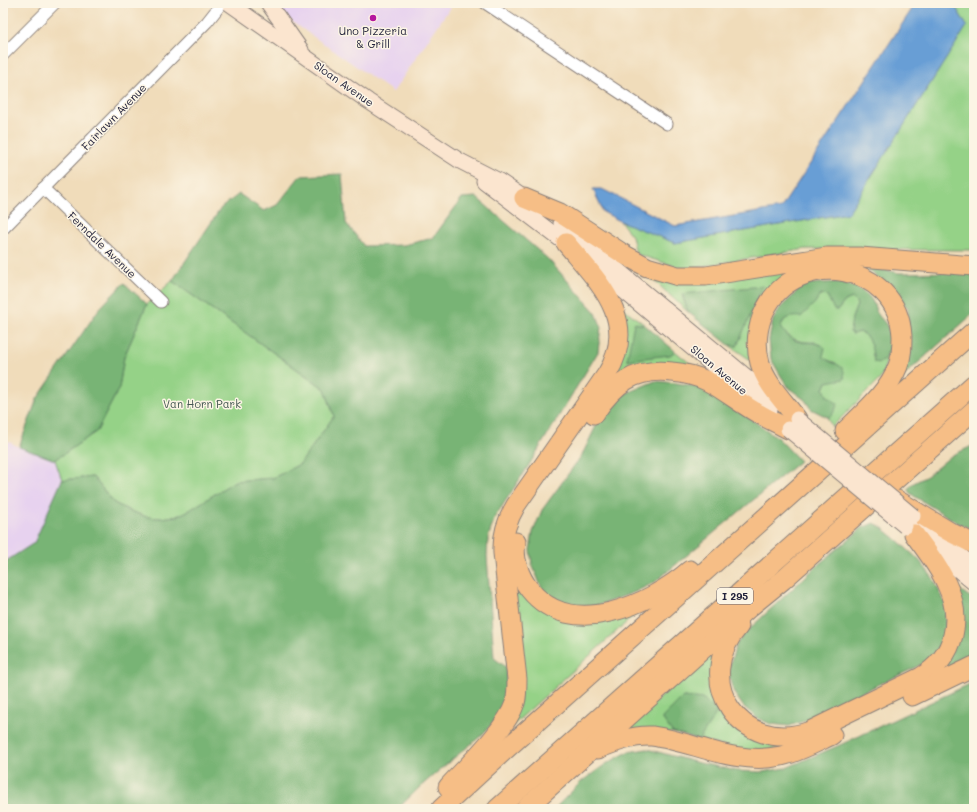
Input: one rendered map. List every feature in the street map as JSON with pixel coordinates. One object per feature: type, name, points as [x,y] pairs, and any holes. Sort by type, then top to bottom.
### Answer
[{"type":"highway","points":[[524,198],[560,213],[634,261],[655,270],[678,276],[706,276],[827,257],[860,257],[974,266]]},
{"type":"highway","points":[[429,809],[492,739],[513,709],[516,698],[517,679],[503,553],[505,528],[516,505],[607,374],[614,361],[618,347],[618,324],[609,297],[566,243]]},
{"type":"highway","points":[[792,424],[760,363],[757,350],[757,337],[759,324],[764,312],[776,294],[786,284],[799,276],[812,272],[828,270],[841,271],[859,276],[871,282],[882,292],[894,308],[899,320],[902,332],[900,358],[896,371],[884,390],[839,437],[816,472]]},
{"type":"highway","points":[[441,809],[974,331]]},
{"type":"highway","points":[[724,555],[696,566],[665,589],[634,605],[607,613],[584,615],[557,610],[536,598],[527,587],[520,574],[515,545],[519,527],[525,515],[599,407],[613,390],[624,381],[635,375],[660,371],[682,373],[698,377],[724,391],[760,415],[792,424]]},
{"type":"highway","name":"I 295","points":[[497,809],[974,384]]},
{"type":"highway","points":[[525,809],[751,606],[783,580],[974,410]]},
{"type":"highway","points":[[944,437],[974,426]]},
{"type":"highway","points":[[783,580],[730,638],[721,657],[719,673],[723,694],[729,707],[750,727],[762,733],[784,737],[798,735],[810,731],[915,680],[932,670],[941,660],[953,638],[955,619],[954,604],[942,575],[912,522],[889,496]]},
{"type":"highway","points":[[912,522],[940,526],[974,544]]},
{"type":"highway","points":[[588,753],[626,738],[645,736],[670,740],[743,758],[760,759],[782,756],[803,748],[974,666]]},
{"type":"main road","name":"Sloan Avenue","points":[[229,3],[358,94],[460,161],[499,181],[577,235],[792,424],[889,496]]},
{"type":"main road","points":[[268,3],[307,58]]},
{"type":"main road","name":"Sloan Avenue","points":[[460,161],[495,191],[566,243],[912,522],[974,567]]},
{"type":"main road","name":"Sloan Avenue","points":[[912,522],[974,584]]},
{"type":"street","points":[[3,55],[55,3]]},
{"type":"street","name":"Fairlawn Avenue","points":[[3,229],[207,22],[222,3]]},
{"type":"street","points":[[485,3],[667,124]]},
{"type":"street","name":"Ferndale Avenue","points":[[43,188],[161,302]]},
{"type":"shaded area","points":[[274,3],[453,3],[393,92],[284,16]]},
{"type":"shaded area","points":[[3,439],[19,447],[55,460],[62,480],[34,543],[3,563]]},
{"type":"green space","points":[[953,3],[974,3],[974,250],[806,249],[684,269],[636,254],[632,236],[620,221],[675,243],[848,213],[967,26]]},
{"type":"green space","points":[[342,174],[346,223],[364,246],[404,245],[433,238],[462,198],[476,197],[548,259],[596,313],[601,326],[598,352],[495,517],[488,538],[487,556],[494,658],[506,667],[505,697],[494,722],[482,735],[425,782],[398,809],[3,809],[3,563],[34,543],[62,480],[93,477],[114,503],[147,517],[160,518],[177,516],[190,510],[235,481],[273,478],[300,464],[334,416],[325,389],[172,281],[221,208],[239,194],[264,211],[277,205],[300,176]]},
{"type":"green space","points":[[864,265],[899,273],[974,272],[974,313],[901,378],[908,355],[908,308]]},
{"type":"green space","points":[[796,269],[766,299],[752,361],[729,345],[738,346],[682,295],[688,312],[645,272]]},
{"type":"green space","name":"Van Horn Park","points":[[172,281],[325,389],[334,416],[300,464],[273,478],[235,481],[190,510],[177,516],[160,518],[147,517],[114,503],[93,477],[62,480],[55,460],[97,431],[119,388],[124,357],[147,304]]},
{"type":"green space","points":[[841,282],[858,288],[871,299],[877,313],[887,326],[891,341],[889,350],[884,359],[880,363],[874,362],[871,345],[867,338],[860,332],[853,334],[850,332],[852,318],[857,305],[852,298],[845,301],[838,310],[834,310],[828,297],[822,294],[801,317],[790,317],[783,322],[781,329],[789,336],[797,341],[815,343],[822,346],[825,348],[823,356],[841,366],[843,369],[844,379],[827,382],[824,389],[827,396],[838,404],[832,415],[827,417],[811,409],[805,400],[789,388],[771,359],[769,340],[773,320],[780,308],[799,288],[805,284]]},
{"type":"green space","points":[[124,283],[147,304],[124,357],[119,388],[97,431],[55,460],[19,447],[37,399],[99,309]]},
{"type":"green space","points":[[763,286],[737,346],[729,345],[688,312],[682,294]]},
{"type":"green space","points":[[822,294],[828,297],[838,310],[845,301],[852,298],[856,302],[857,305],[852,318],[853,334],[860,332],[870,341],[874,362],[886,357],[891,347],[881,378],[832,427],[827,417],[830,417],[837,404],[827,396],[824,389],[836,363],[825,359],[815,342],[796,340],[781,329],[785,320],[810,306]]},
{"type":"green space","points":[[619,305],[645,325],[634,323],[670,355],[675,351],[699,371],[610,380]]},
{"type":"green space","points":[[634,323],[645,325],[675,351],[670,355],[627,360]]},
{"type":"green space","points":[[655,381],[706,388],[778,438],[800,461],[655,582],[635,592],[595,606],[577,606],[561,602],[543,591],[532,564],[530,550],[533,532],[542,510],[582,455],[597,424],[615,398]]},
{"type":"green space","points":[[974,445],[974,527],[969,528],[958,523],[914,496],[908,489],[912,484],[927,476],[951,456]]},
{"type":"green space","points":[[874,523],[896,539],[919,560],[933,578],[945,603],[946,631],[938,648],[928,661],[845,700],[810,719],[789,726],[771,724],[757,718],[743,706],[734,693],[730,680],[728,670],[737,643],[745,633],[819,564],[862,528]]},
{"type":"green space","points":[[512,576],[542,609],[639,611],[504,733],[520,701]]},
{"type":"green space","points":[[955,586],[974,600],[974,660],[938,675]]},
{"type":"green space","points":[[724,637],[719,697],[792,746],[749,753],[699,740],[704,699],[683,697],[662,718],[673,733],[623,733]]},
{"type":"green space","points":[[974,682],[974,809],[554,809],[582,781],[606,764],[628,752],[647,749],[695,762],[737,771],[762,772],[786,768],[840,745]]},
{"type":"green space","points":[[683,697],[704,699],[717,712],[699,740],[673,733],[662,718]]},
{"type":"water","points":[[906,3],[953,3],[967,26],[848,213],[675,243],[620,221],[603,212],[593,189],[602,189],[675,226],[781,208],[912,9]]},
{"type":"place","name":"Uno Pizzeria & Grill","points":[[373,18]]}]
